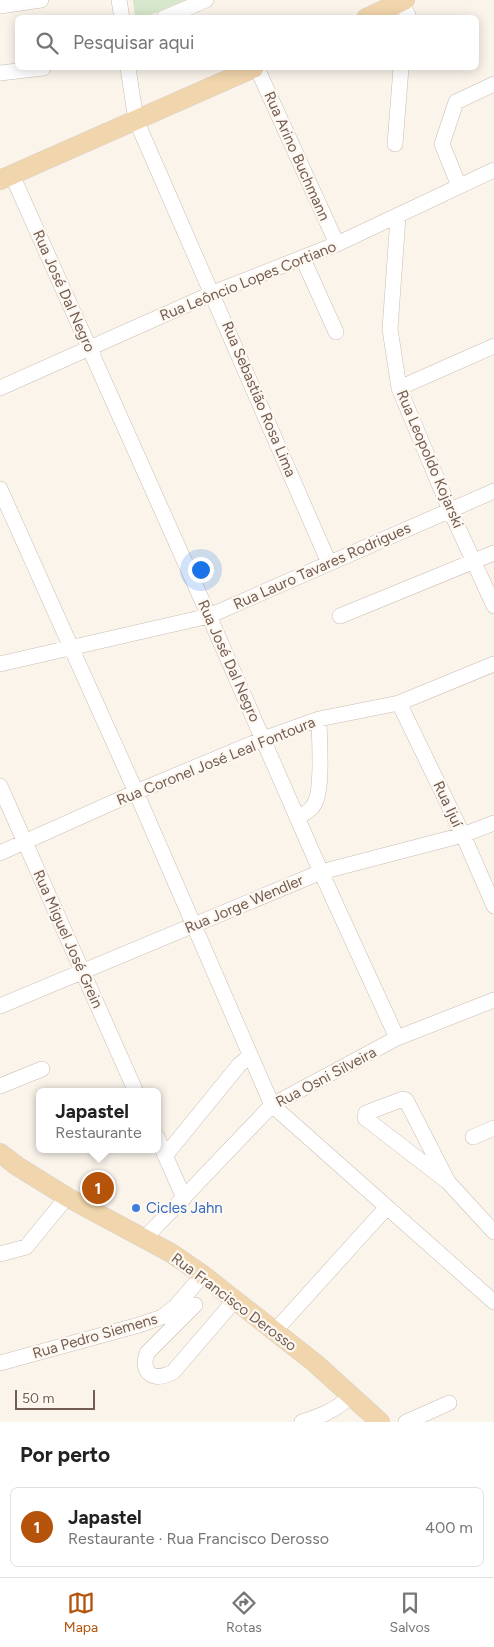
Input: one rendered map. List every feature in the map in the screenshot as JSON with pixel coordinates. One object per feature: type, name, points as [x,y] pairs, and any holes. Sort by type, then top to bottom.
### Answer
[{"type":"main road","points":[[376,15],[406,6]]},
{"type":"main road","points":[[6,177],[250,70]]},
{"type":"main road","name":"Rua Francisco Derosso","points":[[0,1153],[66,1197],[171,1253],[203,1275],[315,1364],[380,1422]]},
{"type":"street","points":[[0,6],[41,0]]},
{"type":"street","points":[[119,0],[122,15]]},
{"type":"street","points":[[171,15],[206,0]]},
{"type":"street","points":[[0,73],[26,70]]},
{"type":"street","name":"Rua Sebastião Rosa Lima","points":[[128,70],[136,120],[330,563]]},
{"type":"street","name":"Rua Arino Buchmann","points":[[256,70],[337,244]]},
{"type":"street","points":[[395,144],[401,70]]},
{"type":"street","points":[[458,186],[442,144],[450,119],[456,102],[494,84]]},
{"type":"street","name":"Rua Leôncio Lopes Cortiano","points":[[0,388],[213,293],[337,244],[398,217],[494,170]]},
{"type":"street","name":"Rua José Dal Negro","points":[[6,177],[90,348],[321,872],[397,1038]]},
{"type":"street","name":"Rua Leopoldo Kojarski","points":[[398,217],[390,329],[399,388],[450,510],[494,606]]},
{"type":"street","points":[[303,259],[336,332]]},
{"type":"street","points":[[399,388],[494,346]]},
{"type":"street","points":[[0,489],[136,792],[272,1105],[494,1302]]},
{"type":"street","name":"Rua Lauro Tavares Rodrigues","points":[[0,664],[209,616],[494,491]]},
{"type":"street","points":[[340,616],[494,553]]},
{"type":"street","name":"Rua Coronel José Leal Fontoura","points":[[0,852],[263,739],[319,719],[399,703],[494,664]]},
{"type":"street","name":"Rua Ijuí","points":[[399,703],[463,836],[494,906]]},
{"type":"street","points":[[297,818],[313,806],[318,797],[320,780],[319,719]]},
{"type":"street","name":"Rua Miguel José Grein","points":[[0,786],[134,1088]]},
{"type":"street","name":"Rua Jorge Wendler","points":[[0,1006],[321,872],[463,836],[494,823]]},
{"type":"street","name":"Rua Osni Silveira","points":[[144,1238],[272,1105],[397,1038],[494,1000]]},
{"type":"street","points":[[165,1156],[239,1065],[250,1056]]},
{"type":"street","points":[[0,1086],[42,1069]]},
{"type":"street","points":[[448,1182],[406,1100],[403,1099],[366,1113],[365,1118],[448,1182],[487,1220],[494,1232]]},
{"type":"street","points":[[473,1137],[494,1128]]},
{"type":"street","points":[[161,1146],[184,1198]]},
{"type":"street","points":[[0,1254],[26,1247],[66,1197]]},
{"type":"street","points":[[274,1332],[387,1207]]},
{"type":"street","name":"Rua Pedro Siemens","points":[[0,1363],[139,1326],[162,1317],[175,1307],[203,1275]]},
{"type":"street","points":[[195,1305],[147,1353],[144,1362],[145,1369],[150,1374],[166,1376],[172,1372],[235,1300]]},
{"type":"street","points":[[139,1326],[154,1346]]},
{"type":"street","points":[[302,1422],[323,1416],[338,1408],[351,1396]]},
{"type":"street","points":[[406,1422],[449,1402]]},
{"type":"green space","points":[[133,0],[185,0],[151,15],[135,15]]},
{"type":"place","name":"Japastel","points":[[98,1188]]},
{"type":"place","name":"Cicles Jahn","points":[[136,1208]]}]
